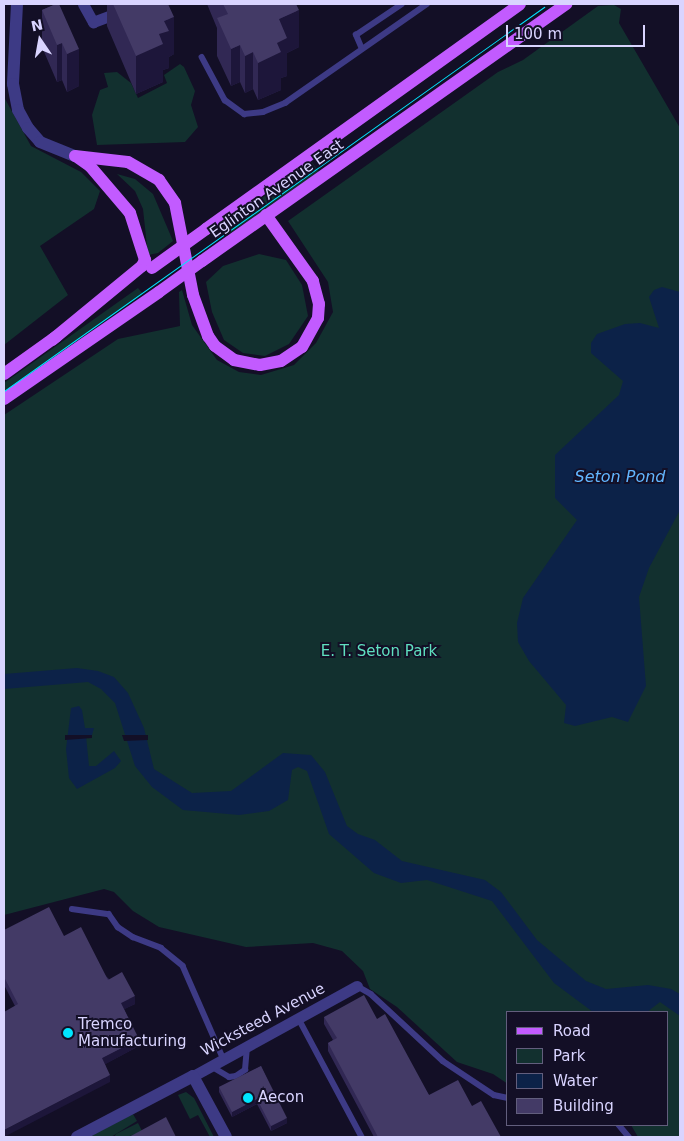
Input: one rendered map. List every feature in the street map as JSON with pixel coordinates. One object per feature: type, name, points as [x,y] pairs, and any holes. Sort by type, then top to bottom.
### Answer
[{"type":"main road","name":"Eglinton Avenue East","points":[[4,374],[520,4]]},
{"type":"main road","name":"Eglinton Avenue East","points":[[4,399],[159,292],[266,215],[385,135],[566,4]]},
{"type":"main road","points":[[75,156],[128,162],[159,180],[175,204],[193,295],[208,336],[215,346],[234,360],[260,365],[281,360],[302,347],[318,318],[319,304],[313,281],[266,215]]},
{"type":"main road","points":[[52,340],[142,266],[145,260],[130,213],[90,166],[75,156]]},
{"type":"street","points":[[17,4],[13,84],[18,110],[28,128],[40,142],[75,156]]},
{"type":"street","points":[[83,4],[93,22],[141,4]]},
{"type":"street","points":[[106,4],[111,16]]},
{"type":"street","name":"Wicksteed Avenue","points":[[77,1137],[224,1060],[357,986]]},
{"type":"street","points":[[193,1076],[226,1137]]},
{"type":"lane","points":[[362,47],[356,35],[402,4]]},
{"type":"lane","points":[[202,57],[225,100],[244,114],[263,112],[285,102],[362,47],[427,4]]},
{"type":"lane","points":[[72,909],[109,914],[118,926],[133,937],[162,948],[183,966],[224,1060]]},
{"type":"lane","points":[[357,986],[371,994],[443,1061],[494,1095],[507,1098]]},
{"type":"lane","points":[[299,1019],[362,1137]]},
{"type":"lane","points":[[211,1066],[229,1077],[236,1076],[245,1070],[247,1047]]},
{"type":"lane","points":[[620,1126],[629,1137]]},
{"type":"green space","name":"E. T. Seton Park","points":[[614,5],[621,9],[619,23],[680,128],[680,1137],[638,1137],[632,1126],[669,1126],[669,1011],[507,1011],[507,1083],[493,1074],[457,1062],[397,1007],[370,989],[363,971],[342,951],[313,943],[246,947],[159,927],[133,911],[114,892],[104,889],[4,915],[4,415],[118,339],[180,326],[179,292],[182,290],[192,325],[217,360],[239,372],[261,375],[294,365],[316,343],[333,312],[328,282],[288,221],[498,72],[523,60],[598,6]]},
{"type":"green space","points":[[180,64],[184,67],[195,91],[191,105],[198,127],[185,142],[97,145],[92,115],[100,90],[108,87],[104,73],[117,72],[131,83],[138,98],[167,83],[164,75]]},
{"type":"green space","points":[[4,97],[31,146],[81,172],[100,191],[94,209],[40,246],[68,295],[4,345]]},
{"type":"green space","points":[[312,162],[319,172],[229,234],[223,226]]},
{"type":"green space","points":[[117,174],[135,179],[153,194],[173,241],[158,253],[148,255],[143,209],[135,191]]},
{"type":"green space","points":[[259,254],[286,260],[302,285],[308,316],[289,344],[265,356],[243,353],[224,340],[212,312],[206,282],[223,266]]},
{"type":"green space","points":[[138,288],[143,294],[4,392],[4,383]]},
{"type":"green space","points":[[186,1092],[194,1098],[214,1137],[210,1137],[198,1115],[190,1119],[178,1095]]},
{"type":"green space","points":[[133,1114],[137,1121],[111,1137],[89,1137]]},
{"type":"green space","points":[[138,1123],[144,1135],[114,1137],[116,1134]]},
{"type":"water","name":"Seton Pond","points":[[662,287],[680,292],[680,510],[649,568],[639,597],[646,686],[628,722],[612,717],[575,726],[564,723],[566,705],[529,661],[518,642],[517,623],[523,598],[577,520],[555,498],[555,455],[619,395],[623,381],[591,353],[591,343],[597,334],[625,324],[640,323],[659,328],[649,297],[654,290]]},
{"type":"water","points":[[77,668],[98,671],[114,677],[128,693],[144,728],[154,769],[192,793],[231,791],[283,753],[311,755],[325,772],[347,826],[358,834],[375,840],[402,861],[485,880],[501,892],[537,940],[586,981],[606,989],[648,985],[671,989],[680,994],[680,1016],[660,1002],[648,1011],[592,1011],[554,983],[492,901],[427,880],[401,883],[374,873],[329,834],[307,771],[298,767],[292,770],[288,800],[269,811],[239,815],[183,810],[152,787],[135,766],[115,703],[101,689],[88,682],[4,689],[4,674]]},
{"type":"water","points":[[79,706],[82,710],[85,728],[94,728],[92,735],[86,736],[89,766],[96,766],[114,751],[121,761],[115,768],[77,789],[69,778],[66,749],[71,708]]},
{"type":"pier","points":[[65,735],[92,735],[92,738],[65,740]]},
{"type":"pier","points":[[122,735],[148,735],[148,740],[124,741]]},
{"type":"building","points":[[59,4],[79,49],[67,54],[62,43],[57,45],[42,10]]},
{"type":"building","points":[[113,4],[168,4],[174,17],[164,21],[169,31],[159,34],[163,44],[136,56]]},
{"type":"building","points":[[223,4],[296,4],[299,10],[279,19],[287,38],[277,43],[281,52],[258,63],[253,52],[245,56],[240,45],[231,49],[217,18],[228,14]]},
{"type":"building","name":"Tremco Manufacturing","points":[[49,907],[64,936],[81,927],[108,980],[122,972],[135,996],[121,1003],[139,1039],[102,1058],[110,1075],[4,1130],[4,1012],[18,1004],[4,977],[4,930]]},
{"type":"building","points":[[364,995],[377,1019],[385,1014],[429,1095],[458,1080],[472,1106],[481,1101],[501,1137],[378,1137],[328,1043],[337,1038],[324,1017]]},
{"type":"building","name":"Aecon","points":[[261,1066],[287,1118],[271,1126],[257,1099],[232,1112],[219,1087]]},
{"type":"building","points":[[166,1117],[176,1137],[129,1137]]},
{"type":"tram line","points":[[4,391],[544,7]]},
{"type":"place","name":"Tremco Manufacturing","points":[[68,1033]]},
{"type":"place","name":"Aecon","points":[[248,1098]]}]
